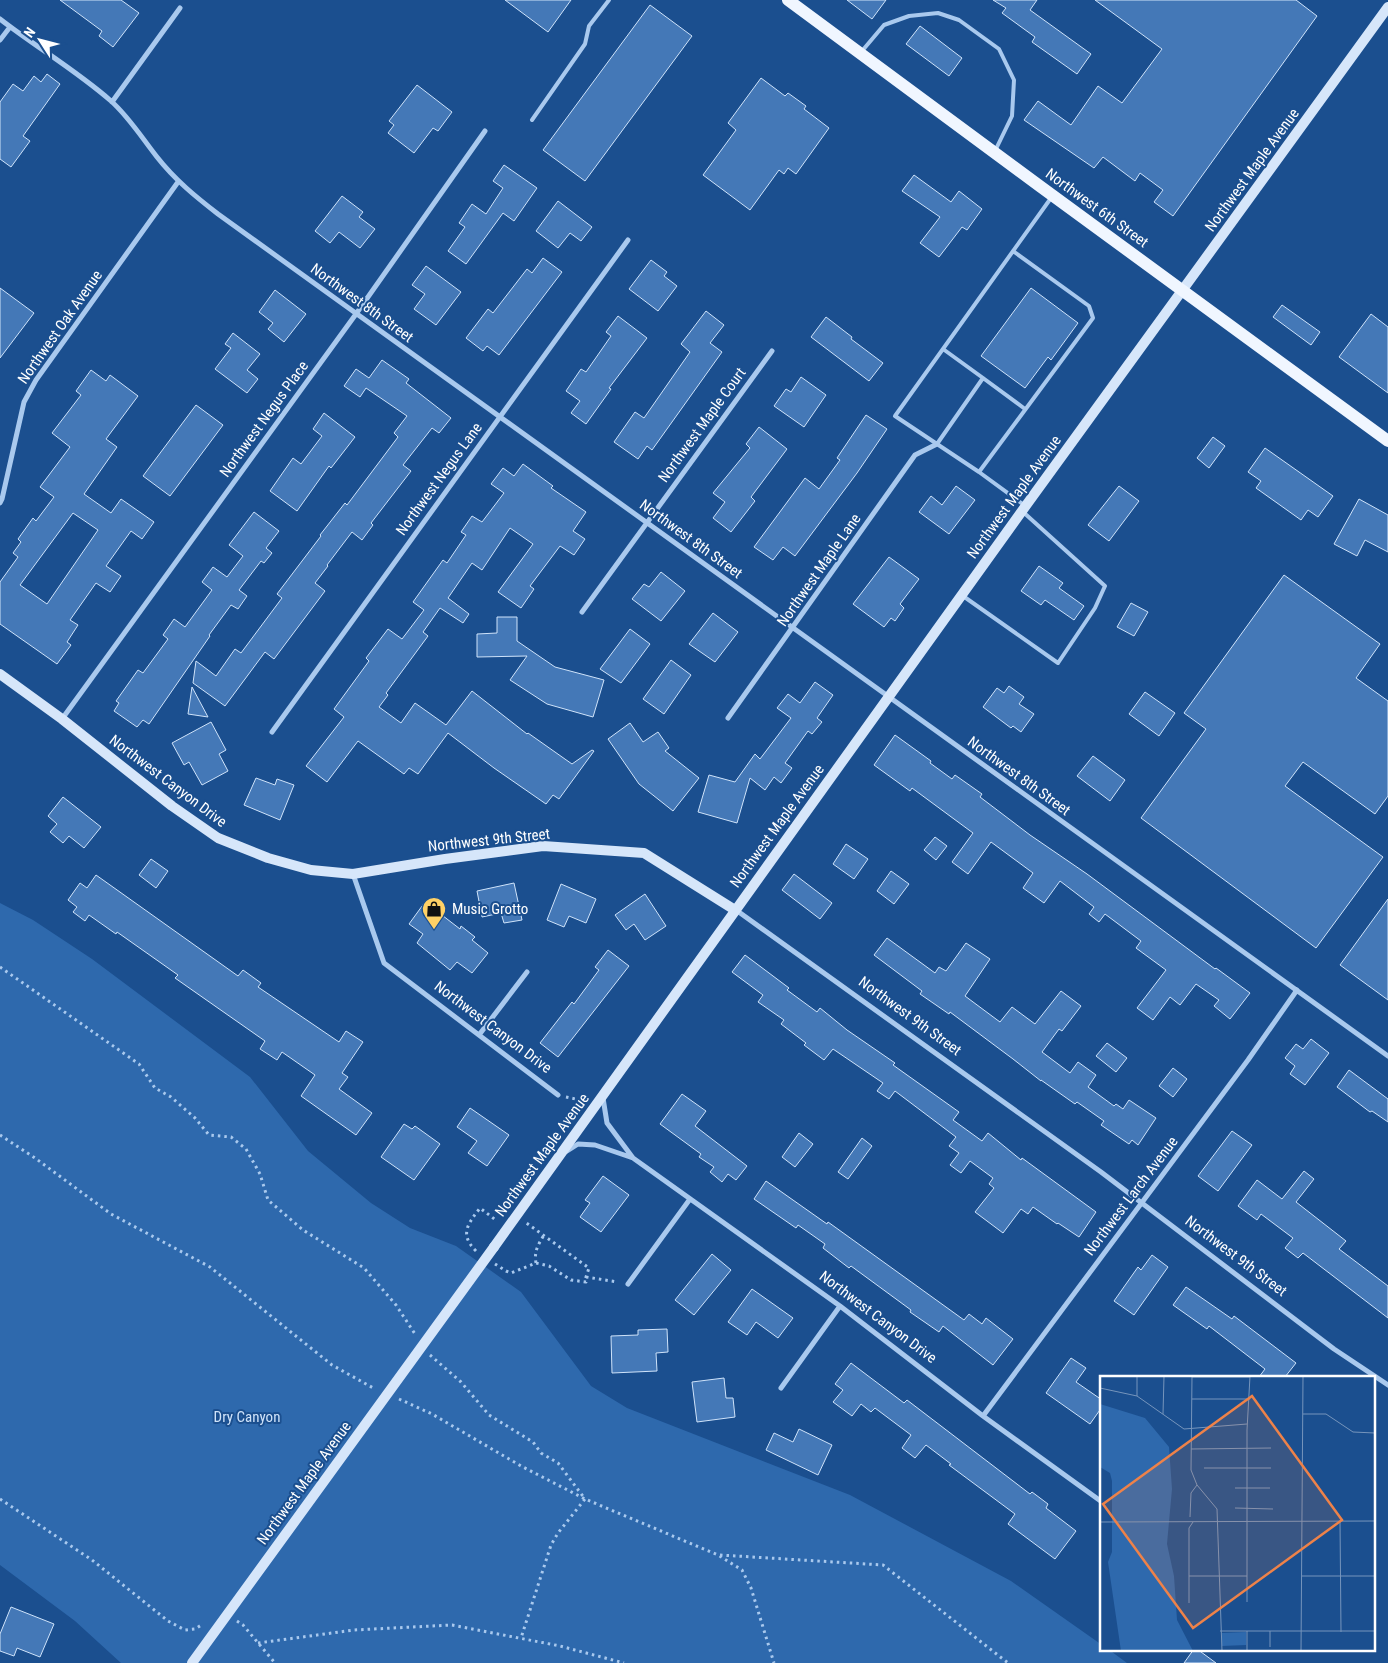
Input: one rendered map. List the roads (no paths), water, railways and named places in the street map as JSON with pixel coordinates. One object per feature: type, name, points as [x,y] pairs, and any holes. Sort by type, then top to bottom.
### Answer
[{"type":"main road","name":"Northwest 6th Street","points":[[788,0],[1388,441]]},
{"type":"main road","name":"Northwest Maple Avenue","points":[[192,1663],[560,1156],[1024,509],[1386,12]]},
{"type":"main road","name":"Northwest Canyon Drive","points":[[0,674],[62,719],[172,806],[218,838],[268,858],[311,870],[353,874]]},
{"type":"main road","name":"Northwest 9th Street","points":[[353,874],[444,859],[544,846],[644,853],[735,910]]},
{"type":"street","points":[[112,102],[180,8]]},
{"type":"street","name":"Northwest 8th Street","points":[[0,19],[112,102],[134,126],[156,157],[178,182],[218,214],[1388,1056]]},
{"type":"street","points":[[0,40],[10,26]]},
{"type":"street","name":"Northwest Negus Place","points":[[62,719],[356,314],[485,131]]},
{"type":"street","name":"Northwest Oak Avenue","points":[[0,503],[24,402],[36,380],[178,182]]},
{"type":"street","name":"Northwest Negus Lane","points":[[272,732],[628,240]]},
{"type":"street","name":"Northwest Maple Court","points":[[582,612],[772,351]]},
{"type":"street","name":"Northwest Maple Lane","points":[[728,718],[915,455],[937,444]]},
{"type":"street","name":"Northwest Canyon Drive","points":[[353,874],[384,963],[558,1095]]},
{"type":"street","name":"Northwest 9th Street","points":[[735,910],[1093,1166],[1374,1376]]},
{"type":"street","points":[[479,1035],[527,972]]},
{"type":"street","name":"Northwest Larch Avenue","points":[[983,1416],[1248,1060],[1297,990]]},
{"type":"street","name":"Northwest Canyon Drive","points":[[600,1100],[607,1123],[634,1158],[840,1306],[983,1416],[1100,1501]]},
{"type":"street","name":"Northwest Canyon Drive","points":[[560,1156],[578,1144],[595,1145],[634,1158]]},
{"type":"street","points":[[628,1284],[690,1199]]},
{"type":"street","points":[[781,1388],[840,1306]]},
{"type":"street","name":"Northwest 9th Street","points":[[1376,1378],[1388,1386]]},
{"type":"lane","points":[[532,120],[586,44],[589,26],[609,0]]},
{"type":"lane","points":[[860,53],[884,26],[909,16],[938,13],[960,20],[999,49],[1014,80],[1012,116],[994,153]]},
{"type":"lane","points":[[962,596],[1058,664],[1095,608],[1104,586],[1024,509],[979,472],[895,416],[1053,195]]},
{"type":"lane","points":[[979,472],[1093,318],[1089,306],[1013,250]]},
{"type":"lane","points":[[943,349],[1026,409]]},
{"type":"lane","points":[[937,444],[984,378]]},
{"type":"place","name":"Music Grotto","points":[[434,930]]},
{"type":"park label","name":"Dry Canyon","points":[[247,1417]]}]
